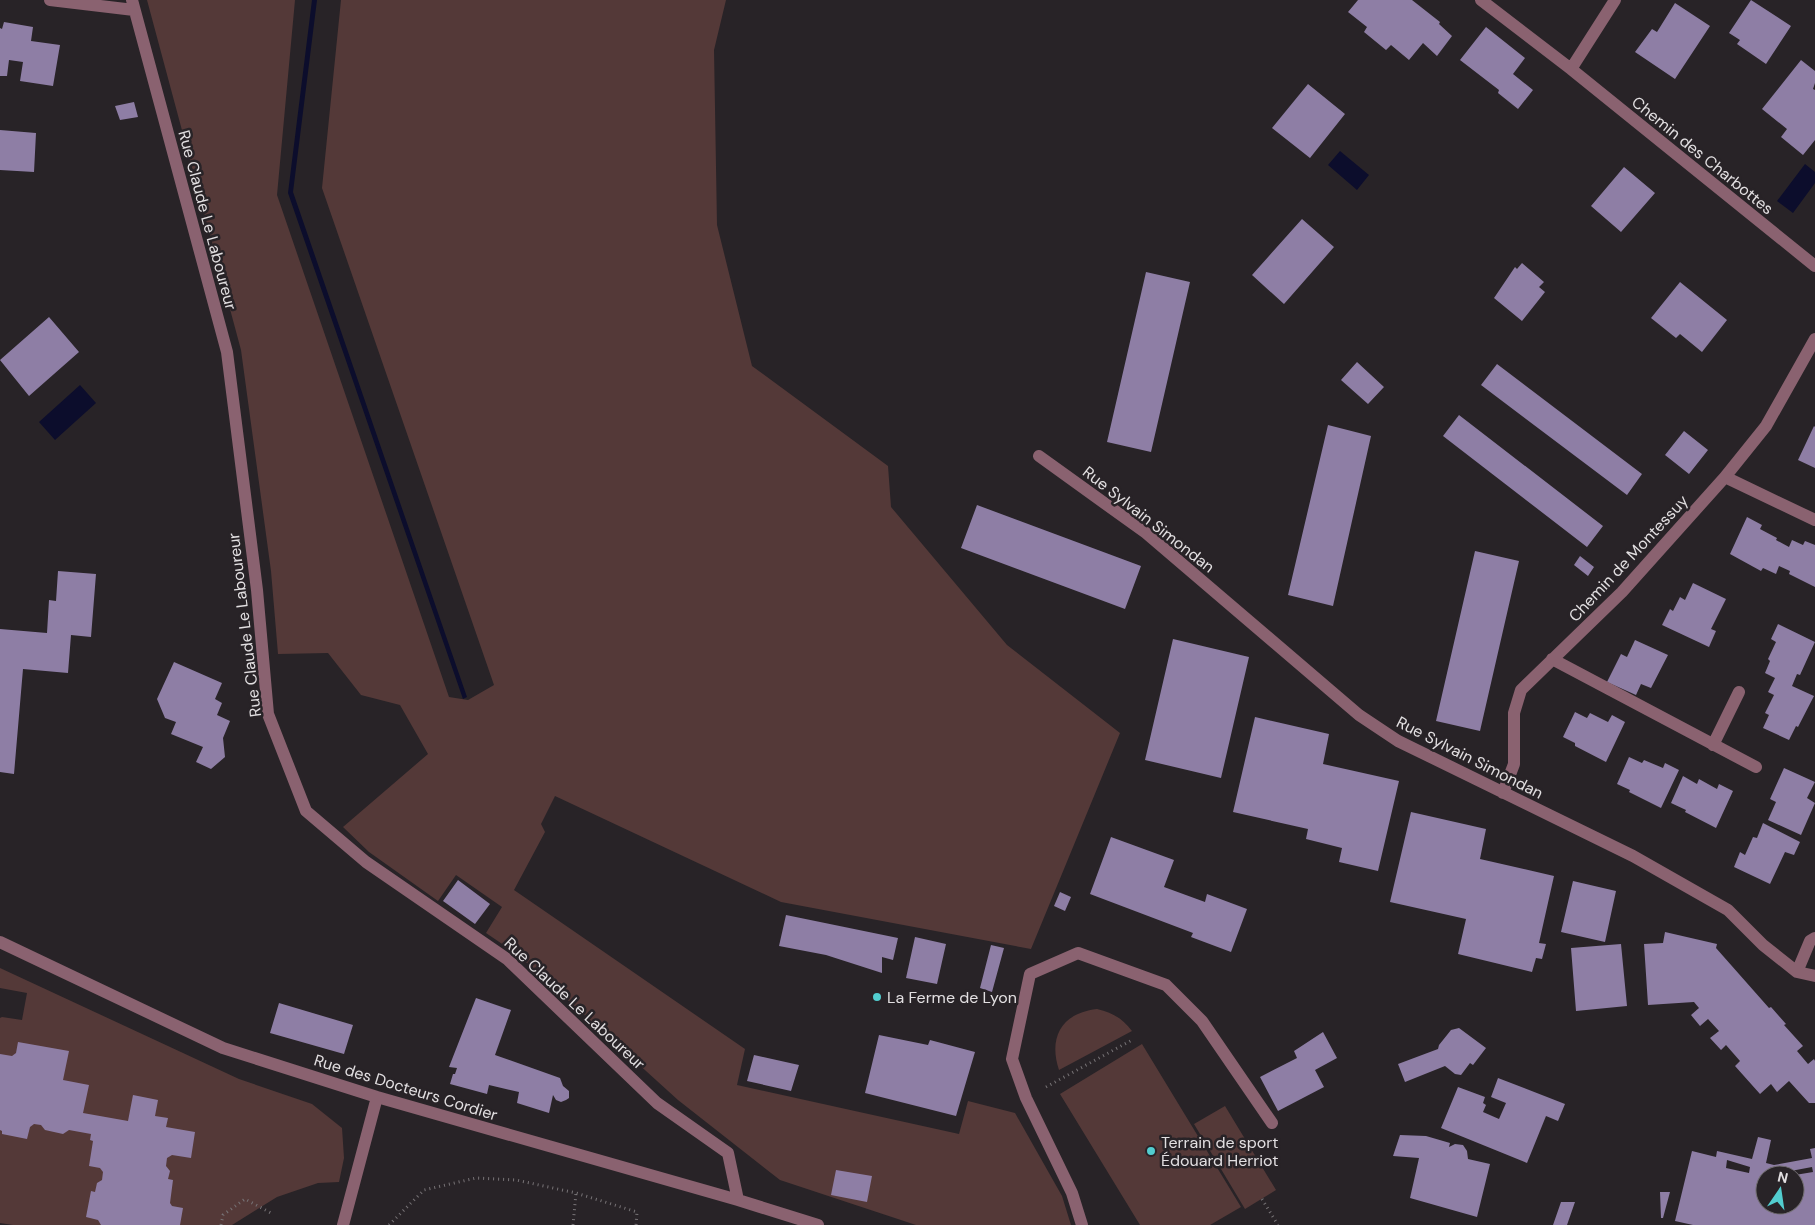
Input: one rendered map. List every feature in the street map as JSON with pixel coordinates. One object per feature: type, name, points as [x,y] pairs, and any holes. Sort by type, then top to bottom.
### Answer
[{"type":"street","points":[[50,0],[133,5]]},
{"type":"street","name":"Chemin des Charbottes","points":[[1481,0],[1571,69],[1815,266]]},
{"type":"street","points":[[1571,69],[1615,0]]},
{"type":"street","name":"Rue Claude Le Laboureur","points":[[133,5],[227,352],[257,590],[268,714],[306,810],[366,862],[507,959],[657,1103],[728,1154],[738,1200]]},
{"type":"street","name":"Chemin de Montessuy","points":[[1503,793],[1514,764],[1514,713],[1521,690],[1622,592],[1725,477],[1766,426],[1815,339]]},
{"type":"street","name":"Rue Sylvain Simondan","points":[[1039,456],[1146,533],[1359,715],[1398,741],[1632,856],[1728,910],[1763,944],[1797,972],[1815,976]]},
{"type":"street","points":[[1725,477],[1815,520]]},
{"type":"street","points":[[1552,659],[1756,767]]},
{"type":"street","points":[[1713,745],[1739,692]]},
{"type":"street","points":[[1797,972],[1810,941],[1815,938]]},
{"type":"street","name":"Rue des Docteurs Cordier","points":[[0,942],[223,1048],[377,1097],[738,1200],[818,1225]]},
{"type":"street","points":[[1082,1225],[1072,1193],[1026,1098],[1012,1059],[1030,974],[1078,953],[1166,985],[1202,1021],[1272,1123]]},
{"type":"street","points":[[343,1225],[377,1097]]},
{"type":"path","points":[[1026,1098],[1132,1040]]},
{"type":"path","points":[[389,1225],[424,1190],[476,1178],[516,1180],[576,1193],[637,1212],[636,1225]]},
{"type":"path","points":[[573,1225],[576,1193]]},
{"type":"path","points":[[221,1225],[223,1216],[245,1199],[271,1213]]},
{"type":"path","points":[[1262,1199],[1278,1225]]},
{"type":"shaded area","points":[[147,0],[295,0],[277,195],[449,697],[468,700],[494,685],[322,188],[341,0],[726,0],[714,50],[717,225],[752,366],[888,466],[891,507],[1007,645],[1120,733],[1031,949],[781,902],[555,796],[541,824],[545,832],[514,890],[745,1049],[737,1085],[959,1134],[968,1101],[1015,1113],[1062,1196],[1071,1225],[916,1225],[780,1180],[678,1100],[517,954],[486,933],[502,907],[456,875],[438,901],[369,852],[343,827],[428,754],[400,705],[361,695],[328,653],[278,654],[271,571],[241,350]]},
{"type":"shaded area","points":[[0,968],[239,1079],[312,1104],[342,1128],[344,1158],[339,1182],[318,1183],[277,1197],[232,1225],[13,1225],[0,1223],[0,1018],[22,1020],[27,993],[0,988]]},
{"type":"shaded area","points":[[1097,1009],[1117,1017],[1132,1031],[1059,1070],[1055,1047],[1061,1029],[1067,1021],[1075,1016],[1085,1011]]},
{"type":"shaded area","name":"Terrain de sport Édouard Herriot","points":[[1142,1044],[1241,1207],[1210,1225],[1140,1225],[1060,1094]]},
{"type":"shaded area","points":[[1225,1106],[1276,1190],[1245,1209],[1194,1124]]},
{"type":"water","points":[[312,0],[317,0],[293,192],[467,697],[463,699],[288,193]]},
{"type":"water","points":[[1340,151],[1369,175],[1357,190],[1328,165]]},
{"type":"water","points":[[1805,164],[1815,172],[1815,183],[1793,213],[1777,201]]},
{"type":"water","points":[[80,385],[96,403],[55,440],[39,422]]},
{"type":"building","points":[[1358,0],[1412,0],[1440,22],[1439,24],[1452,36],[1437,56],[1423,43],[1409,60],[1391,45],[1386,50],[1364,32],[1367,27],[1348,12]]},
{"type":"building","points":[[1751,0],[1791,26],[1766,64],[1737,44],[1740,40],[1729,33]]},
{"type":"building","points":[[1675,3],[1710,26],[1675,79],[1635,52],[1652,29],[1657,32]]},
{"type":"building","points":[[4,22],[33,27],[31,41],[60,45],[53,86],[20,81],[23,62],[9,60],[7,76],[0,76],[0,28],[2,29]]},
{"type":"building","points":[[1486,27],[1525,58],[1513,74],[1533,90],[1518,109],[1498,93],[1499,90],[1460,60]]},
{"type":"building","points":[[1801,60],[1815,71],[1813,89],[1815,90],[1815,140],[1803,155],[1781,137],[1787,129],[1762,109]]},
{"type":"building","points":[[1308,84],[1345,114],[1310,158],[1272,128]]},
{"type":"building","points":[[134,102],[138,117],[120,120],[115,106]]},
{"type":"building","points":[[0,130],[36,133],[34,172],[0,170]]},
{"type":"building","points":[[1624,167],[1655,193],[1621,232],[1591,206]]},
{"type":"building","points":[[1302,219],[1334,247],[1284,304],[1252,275]]},
{"type":"building","points":[[1522,263],[1544,282],[1539,287],[1545,292],[1522,321],[1494,298],[1515,267],[1517,269]]},
{"type":"building","points":[[1146,272],[1190,282],[1151,452],[1107,442]]},
{"type":"building","points":[[1680,282],[1727,320],[1702,352],[1680,334],[1676,338],[1651,318]]},
{"type":"building","points":[[49,317],[79,352],[29,396],[0,360]]},
{"type":"building","points":[[1357,362],[1384,387],[1368,404],[1341,380]]},
{"type":"building","points":[[1497,364],[1642,474],[1627,495],[1481,385]]},
{"type":"building","points":[[1459,415],[1603,526],[1587,547],[1443,436]]},
{"type":"building","points":[[1328,425],[1371,436],[1333,606],[1288,595]]},
{"type":"building","points":[[1815,427],[1815,468],[1798,460]]},
{"type":"building","points":[[1684,431],[1708,450],[1689,474],[1665,455]]},
{"type":"building","points":[[977,505],[1141,566],[1125,609],[961,548]]},
{"type":"building","points":[[1747,517],[1762,525],[1760,529],[1789,547],[1792,540],[1803,545],[1805,541],[1815,545],[1815,587],[1789,574],[1790,571],[1779,566],[1776,574],[1763,568],[1761,571],[1730,554]]},
{"type":"building","points":[[1475,551],[1519,561],[1480,731],[1436,721]]},
{"type":"building","points":[[1580,556],[1594,567],[1588,576],[1574,565]]},
{"type":"building","points":[[58,571],[96,574],[91,637],[71,635],[68,673],[23,669],[14,774],[0,772],[0,629],[47,633],[49,600],[56,601]]},
{"type":"building","points":[[1693,583],[1726,599],[1711,629],[1716,631],[1709,647],[1662,625],[1670,609],[1673,611],[1680,597],[1685,600]]},
{"type":"building","points":[[1778,624],[1815,642],[1800,675],[1797,674],[1792,686],[1814,696],[1789,740],[1763,728],[1769,715],[1765,713],[1774,695],[1768,692],[1775,678],[1765,673],[1770,661],[1768,659],[1776,642],[1771,639]]},
{"type":"building","points":[[1173,639],[1249,657],[1221,778],[1145,760]]},
{"type":"building","points":[[1635,640],[1668,655],[1651,688],[1641,684],[1636,695],[1607,682],[1621,654],[1627,657]]},
{"type":"building","points":[[174,662],[222,683],[215,699],[222,703],[217,715],[230,721],[223,738],[225,757],[211,769],[196,762],[203,747],[171,734],[176,722],[165,718],[157,699]]},
{"type":"building","points":[[1575,712],[1587,718],[1590,713],[1608,722],[1612,715],[1625,722],[1606,762],[1575,746],[1575,743],[1563,737]]},
{"type":"building","points":[[1255,717],[1329,734],[1323,764],[1399,781],[1378,871],[1339,862],[1342,848],[1306,839],[1308,829],[1233,812]]},
{"type":"building","points":[[1629,757],[1642,763],[1644,760],[1663,768],[1665,763],[1679,770],[1661,808],[1617,784]]},
{"type":"building","points":[[1784,768],[1815,782],[1807,798],[1815,803],[1801,835],[1768,820],[1776,802],[1770,799]]},
{"type":"building","points":[[1683,776],[1697,784],[1699,779],[1717,789],[1719,784],[1733,791],[1716,828],[1671,803]]},
{"type":"building","points":[[1411,812],[1486,829],[1480,859],[1554,876],[1539,943],[1546,944],[1542,959],[1536,958],[1532,972],[1458,954],[1466,919],[1390,902]]},
{"type":"building","points":[[1763,823],[1800,842],[1794,855],[1785,852],[1770,884],[1734,867],[1740,852],[1745,855],[1753,837],[1757,838]]},
{"type":"building","points":[[1111,837],[1174,860],[1164,887],[1205,902],[1207,894],[1247,909],[1231,952],[1191,937],[1193,933],[1090,894]]},
{"type":"building","points":[[458,880],[490,904],[475,924],[443,901]]},
{"type":"building","points":[[1573,881],[1616,891],[1605,942],[1561,932]]},
{"type":"building","points":[[1060,892],[1071,897],[1065,911],[1054,906]]},
{"type":"building","points":[[786,915],[898,938],[893,960],[882,957],[882,973],[826,955],[779,946]]},
{"type":"building","points":[[1665,932],[1717,944],[1716,948],[1769,1008],[1771,1007],[1803,1046],[1797,1051],[1808,1064],[1814,1059],[1815,1103],[1809,1103],[1789,1081],[1777,1092],[1771,1084],[1760,1094],[1735,1066],[1740,1061],[1726,1045],[1721,1050],[1710,1038],[1719,1031],[1708,1019],[1700,1026],[1691,1015],[1699,1008],[1694,1002],[1648,1005],[1644,944],[1663,943]]},
{"type":"building","points":[[915,937],[946,944],[937,984],[906,978]]},
{"type":"building","points":[[1621,944],[1627,1006],[1576,1011],[1571,948]]},
{"type":"building","points":[[991,945],[1004,948],[992,992],[980,988]]},
{"type":"building","points":[[476,998],[511,1010],[495,1055],[560,1078],[563,1086],[569,1091],[569,1098],[561,1102],[556,1100],[553,1095],[549,1113],[517,1103],[519,1092],[489,1085],[487,1094],[450,1084],[457,1068],[449,1067]]},
{"type":"building","points":[[279,1003],[353,1025],[344,1054],[270,1033]]},
{"type":"building","points":[[1459,1028],[1486,1048],[1473,1065],[1470,1063],[1461,1075],[1455,1074],[1445,1066],[1405,1082],[1398,1064],[1438,1049],[1451,1030]]},
{"type":"building","points":[[1323,1032],[1337,1058],[1315,1070],[1324,1087],[1278,1111],[1260,1077],[1297,1058],[1294,1051]]},
{"type":"building","points":[[879,1035],[928,1045],[930,1040],[975,1052],[956,1116],[865,1093]]},
{"type":"building","points":[[18,1042],[69,1051],[63,1080],[89,1085],[83,1113],[128,1121],[133,1095],[158,1100],[155,1116],[168,1118],[166,1127],[195,1132],[191,1158],[172,1155],[167,1158],[166,1166],[170,1171],[168,1179],[173,1180],[170,1203],[172,1206],[183,1208],[180,1225],[101,1225],[98,1220],[86,1217],[91,1191],[95,1192],[97,1183],[102,1180],[103,1172],[100,1168],[89,1166],[93,1141],[90,1140],[91,1134],[69,1130],[63,1134],[45,1130],[41,1125],[34,1124],[30,1127],[27,1139],[2,1134],[0,1130],[0,1054],[12,1056],[16,1053]]},
{"type":"building","points":[[754,1055],[799,1065],[791,1091],[747,1081]]},
{"type":"building","points":[[1498,1078],[1565,1104],[1558,1121],[1546,1116],[1527,1163],[1441,1128],[1458,1087],[1485,1097],[1483,1103],[1486,1105],[1483,1112],[1499,1119],[1506,1103],[1491,1097]]},
{"type":"building","points":[[1400,1135],[1426,1136],[1450,1143],[1449,1147],[1455,1144],[1463,1145],[1467,1151],[1468,1159],[1490,1164],[1477,1217],[1410,1198],[1419,1158],[1393,1156]]},
{"type":"building","points":[[1758,1137],[1771,1140],[1766,1163],[1774,1165],[1812,1158],[1810,1149],[1815,1148],[1815,1225],[1693,1225],[1675,1221],[1692,1151],[1716,1157],[1717,1151],[1752,1159]],"holes":[[[1727,1160],[1750,1167],[1749,1173],[1726,1168]]]},
{"type":"building","points":[[836,1170],[872,1176],[867,1202],[831,1195]]},
{"type":"building","points":[[1660,1192],[1670,1192],[1663,1218],[1661,1218]]},
{"type":"building","points":[[1561,1202],[1575,1202],[1567,1225],[1553,1225]]},
{"type":"place","name":"La Ferme de Lyon","points":[[877,997]]},
{"type":"place","name":"Terrain de sport Édouard Herriot","points":[[1151,1151]]}]
